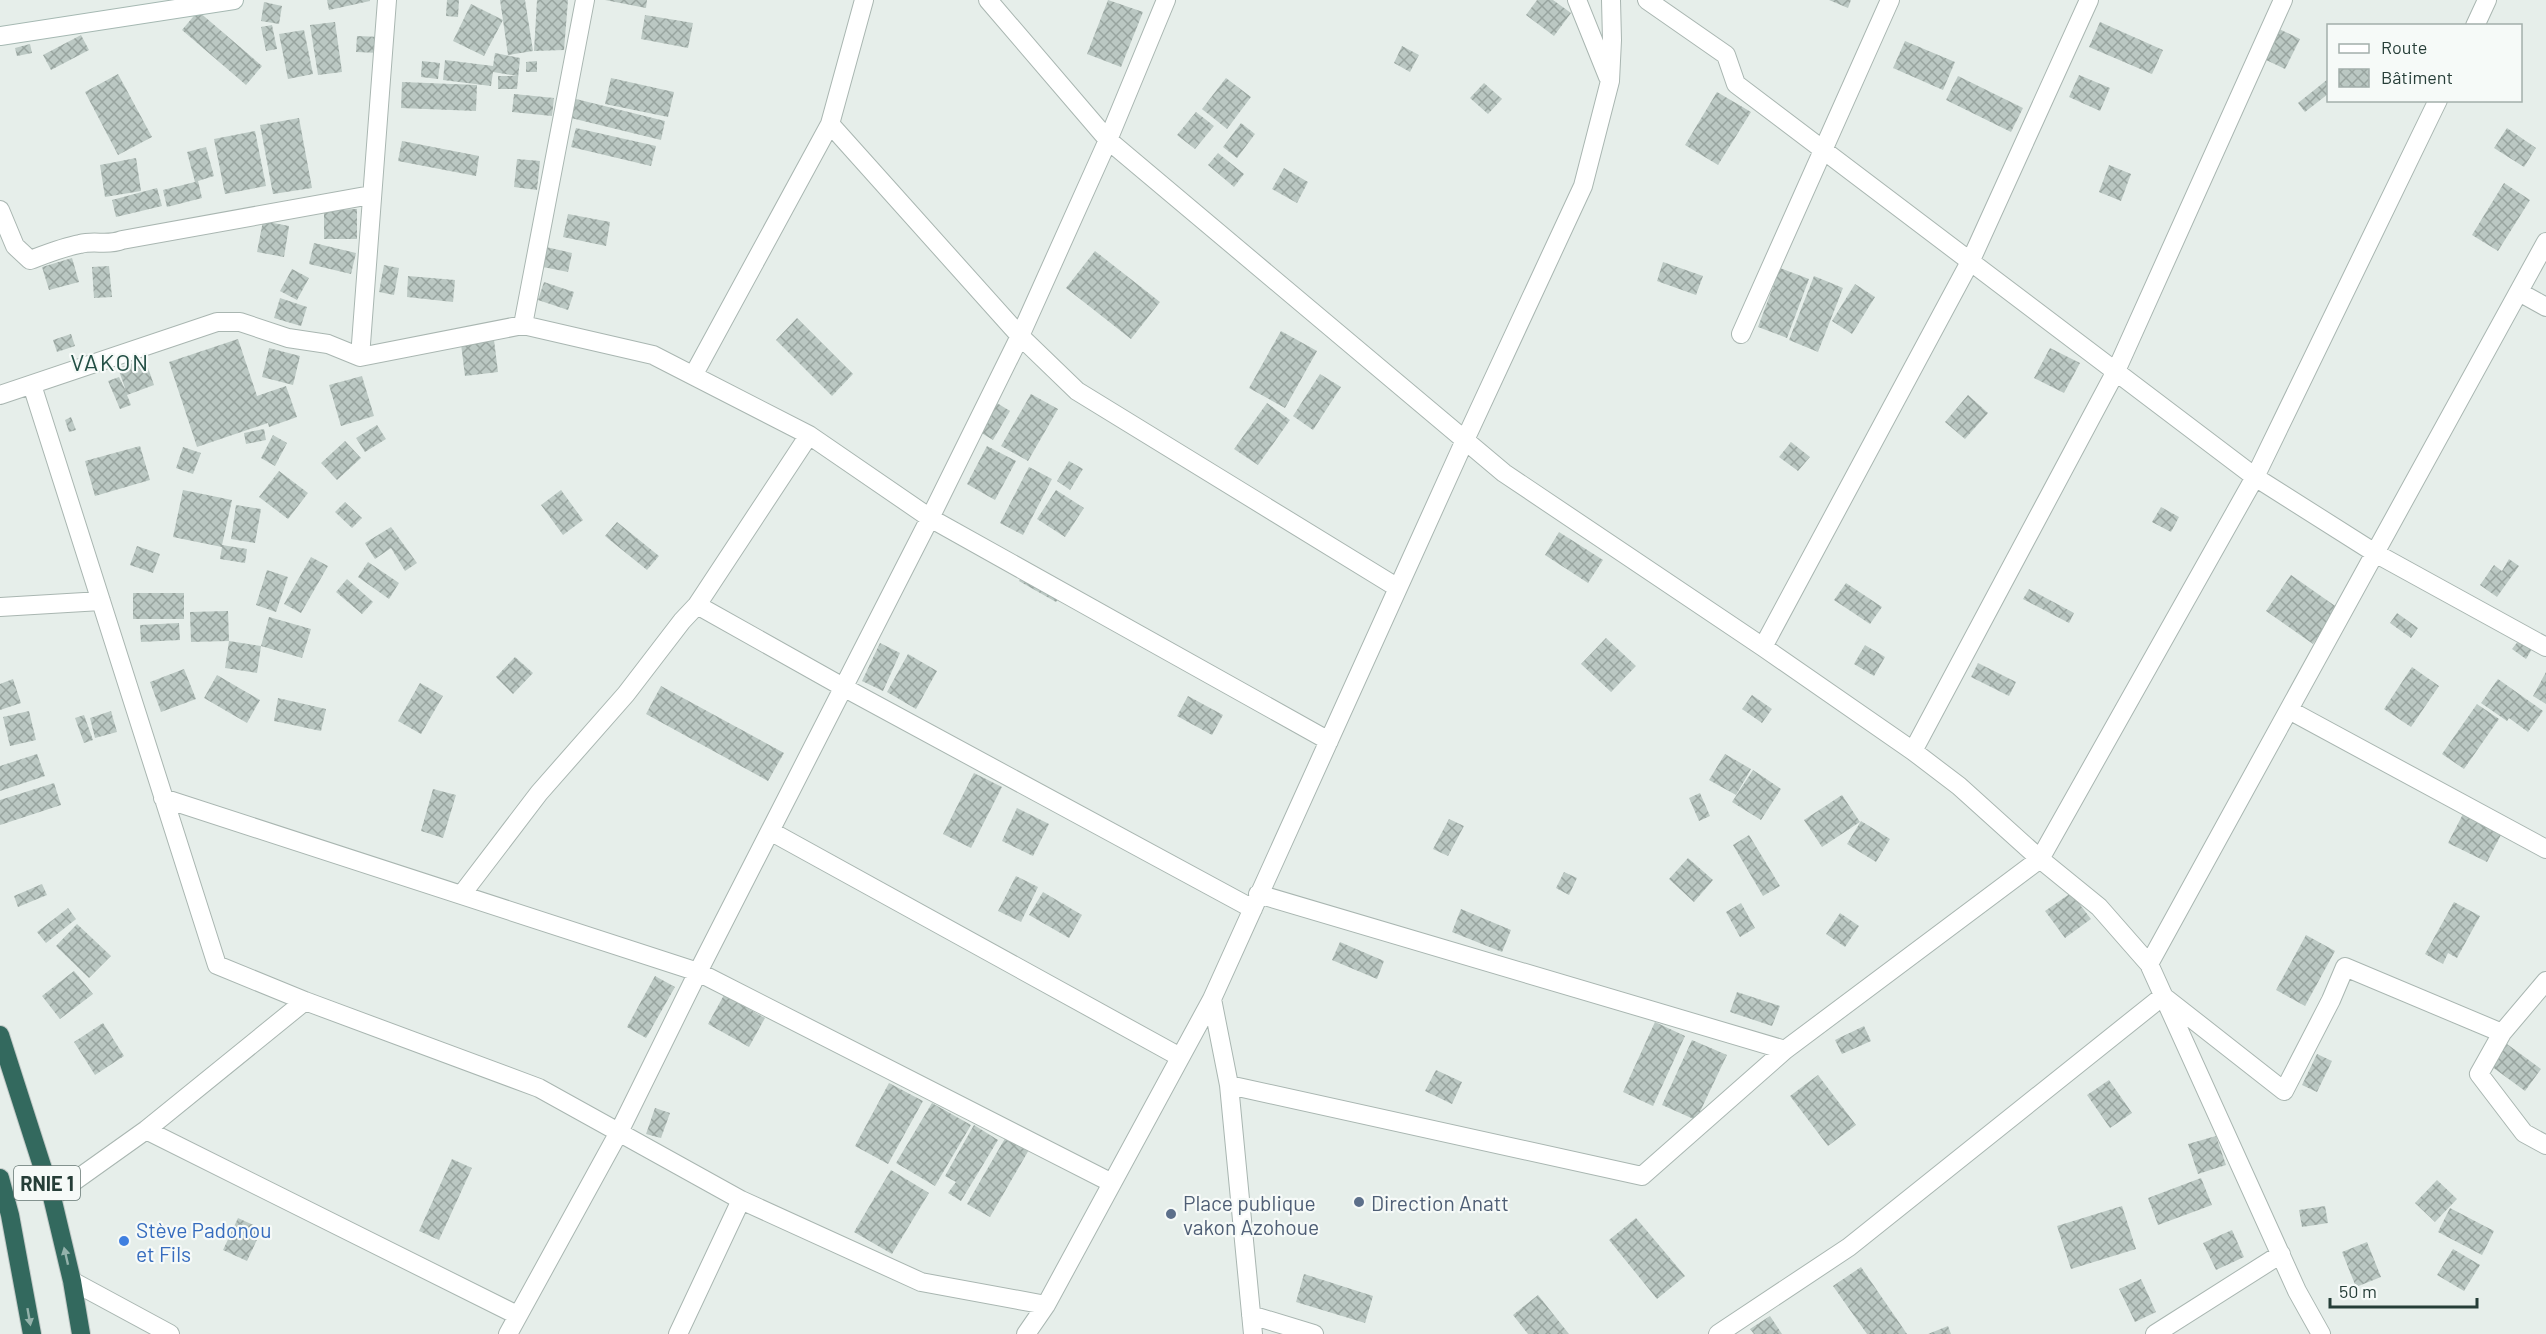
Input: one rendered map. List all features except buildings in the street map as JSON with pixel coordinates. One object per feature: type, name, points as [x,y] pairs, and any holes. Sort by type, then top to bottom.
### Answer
[{"type":"highway","name":"RNIE 1","points":[[0,1035],[52,1197],[72,1281],[81,1334]]},
{"type":"highway","name":"RNIE 1","points":[[0,1178],[10,1215],[32,1334]]},
{"type":"street","points":[[0,36],[172,5],[234,0]]},
{"type":"street","points":[[360,357],[387,0]]},
{"type":"street","points":[[523,325],[585,0]]},
{"type":"street","points":[[694,374],[830,124],[864,0]]},
{"type":"street","points":[[988,0],[1108,140],[1504,473],[1763,647],[1912,751],[1992,814],[2040,859],[2099,907],[2149,964],[2297,1292],[2321,1334]]},
{"type":"street","points":[[508,1334],[619,1132],[1020,336],[1108,140],[1166,0]]},
{"type":"street","points":[[1577,0],[1610,81]]},
{"type":"street","points":[[1026,1334],[1046,1305],[1212,999],[1465,440],[1583,186],[1610,81],[1611,0]]},
{"type":"street","points":[[1647,0],[1726,55],[1736,84],[2255,477],[2375,553],[2546,647]]},
{"type":"street","points":[[1741,334],[1890,0]]},
{"type":"street","points":[[1763,647],[1971,260],[2089,0]]},
{"type":"street","points":[[1912,751],[2116,371],[2283,0]]},
{"type":"street","points":[[2476,24],[2487,0]]},
{"type":"street","points":[[1229,1085],[1642,1176],[1785,1050],[2040,859],[2255,477],[2437,102]]},
{"type":"street","points":[[830,124],[1020,336],[1077,391],[1398,588]]},
{"type":"street","points":[[0,210],[15,246],[30,260],[81,243],[111,244],[122,240],[371,195]]},
{"type":"street","points":[[2149,964],[2546,242]]},
{"type":"street","points":[[2519,292],[2546,308]]},
{"type":"street","points":[[0,396],[217,322],[240,322],[288,338],[328,344],[360,357],[523,325],[654,355],[809,435],[930,518],[1329,741]]},
{"type":"street","points":[[32,385],[218,965],[305,1001],[539,1088],[741,1200],[921,1282],[1046,1305]]},
{"type":"street","points":[[462,894],[539,794],[626,694],[682,621],[698,605],[809,435]]},
{"type":"street","points":[[0,607],[101,601]]},
{"type":"street","points":[[698,605],[843,687],[1256,902],[1785,1050]]},
{"type":"street","points":[[2289,710],[2546,849]]},
{"type":"street","points":[[163,798],[698,972],[1112,1183]]},
{"type":"street","points":[[770,831],[1180,1057]]},
{"type":"street","points":[[2163,996],[2284,1091],[2331,1000],[2345,967],[2502,1033]]},
{"type":"street","points":[[2546,981],[2502,1033],[2479,1074],[2524,1133],[2546,1145]]},
{"type":"street","points":[[1718,1334],[1849,1247],[2163,996]]},
{"type":"street","points":[[1212,999],[1229,1085],[1252,1334]]},
{"type":"street","points":[[52,1197],[146,1130],[305,1001]]},
{"type":"street","points":[[146,1130],[517,1315]]},
{"type":"street","points":[[678,1334],[741,1200]]},
{"type":"street","points":[[2155,1334],[2281,1254]]},
{"type":"street","points":[[72,1281],[170,1334]]},
{"type":"street","points":[[1251,1315],[1314,1334]]},
{"type":"place","name":"Direction Anatt","points":[[1359,1202]]},
{"type":"place","name":"Place publique vakon Azohoue","points":[[1171,1214]]},
{"type":"place","name":"Stève Padonou et Fils","points":[[124,1241]]},
{"type":"district","name":"VAKON","points":[[110,361]]}]
